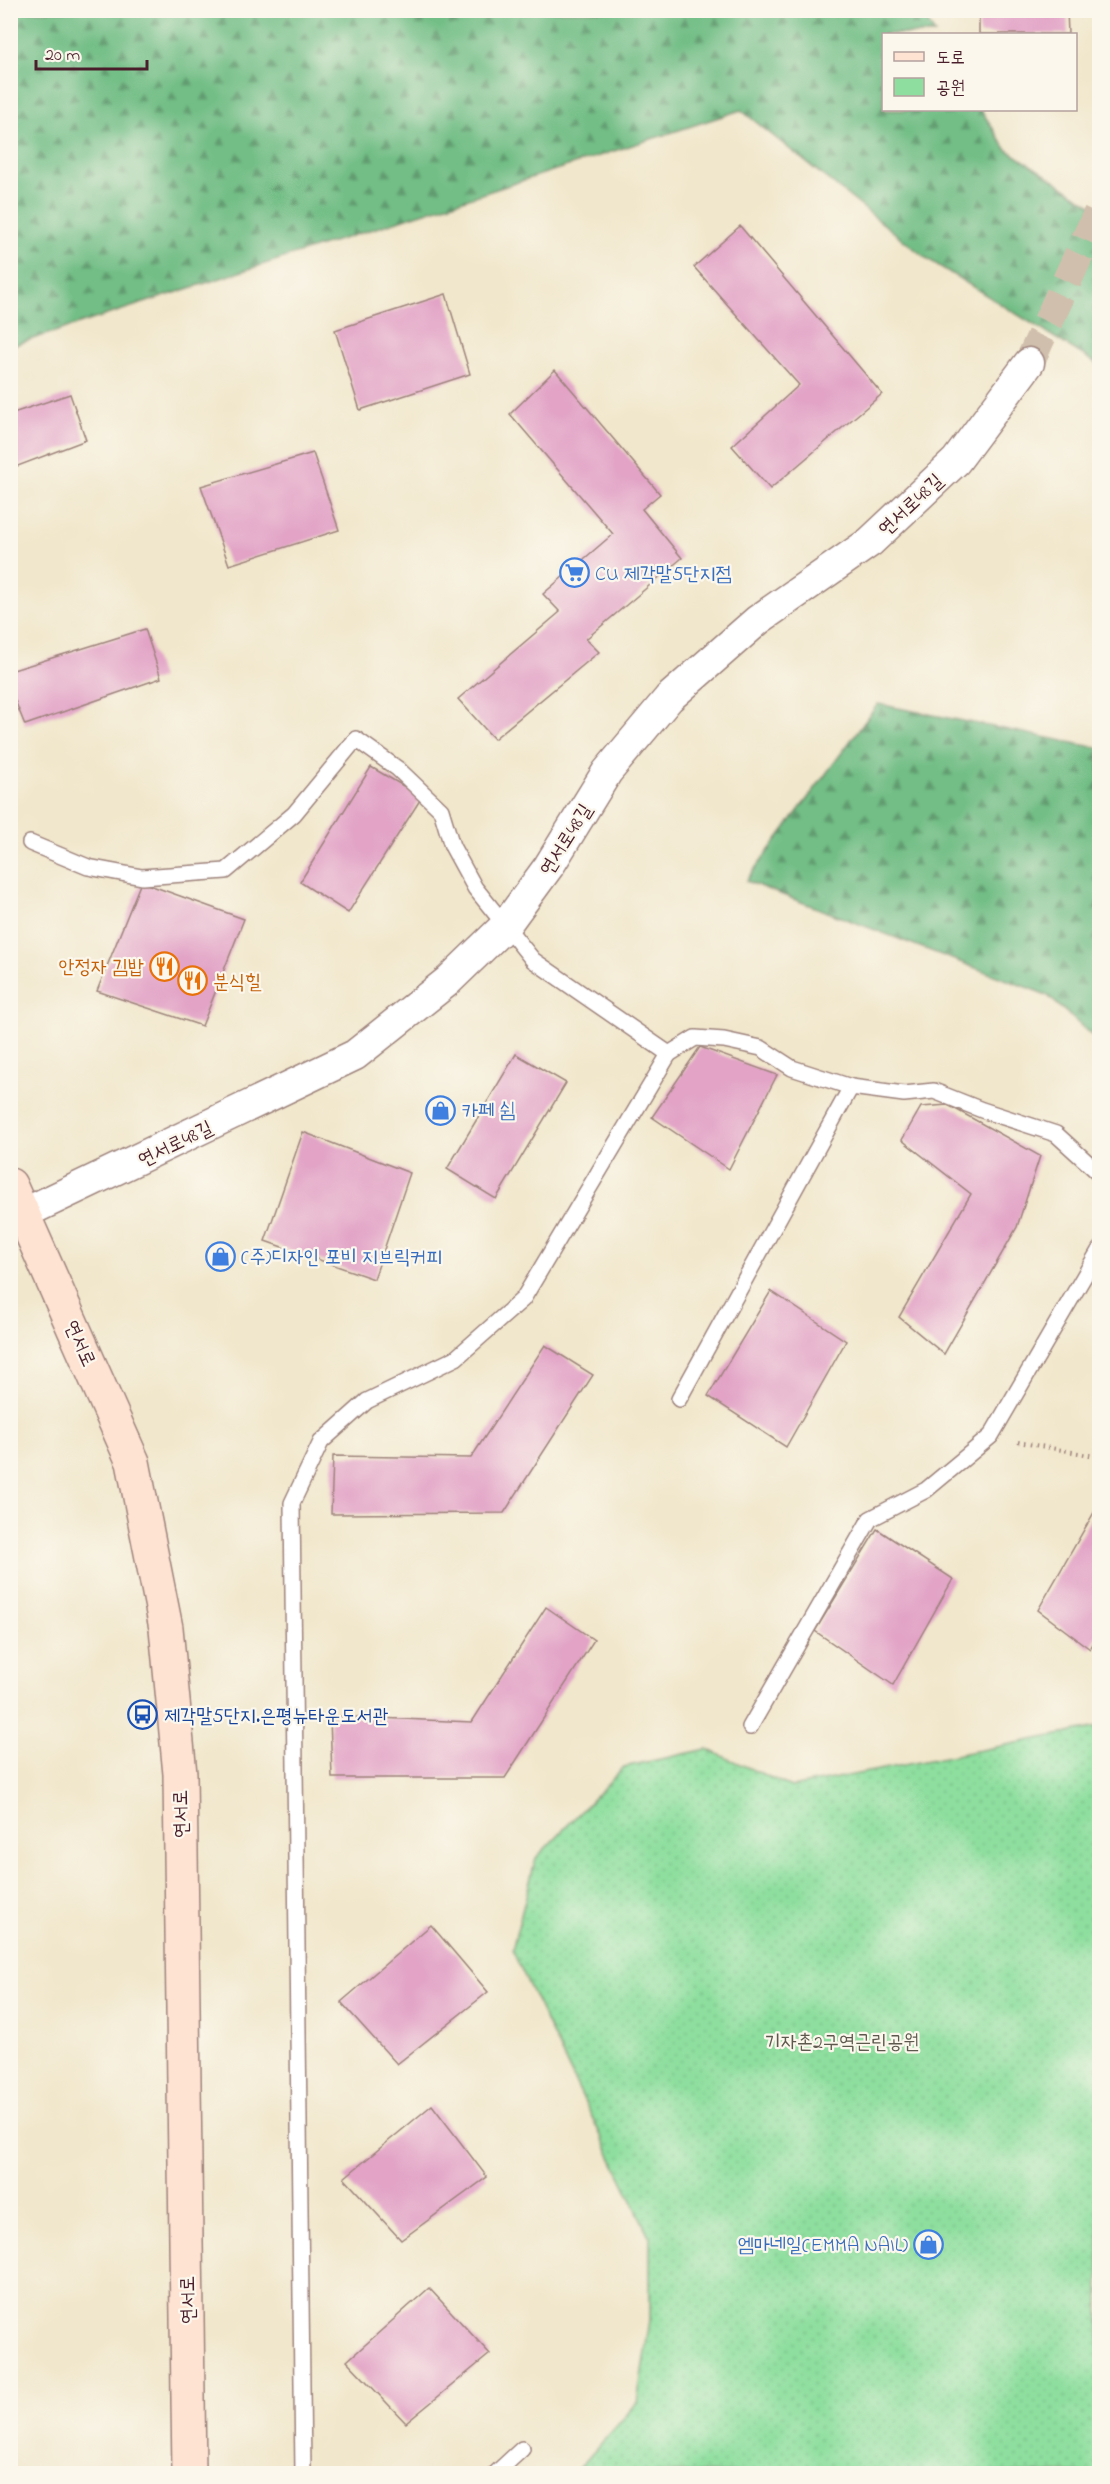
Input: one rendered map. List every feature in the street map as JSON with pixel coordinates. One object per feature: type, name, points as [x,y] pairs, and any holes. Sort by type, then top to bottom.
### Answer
[{"type":"main road","name":"연서로","points":[[10,1185],[17,1218],[134,1462],[166,1628],[180,1774],[189,2474]]},
{"type":"street","name":"연서로48길","points":[[17,1218],[355,1055],[448,981],[505,926],[549,866],[607,772],[669,698],[758,620],[870,542],[956,461],[1029,363]]},
{"type":"lane","points":[[30,843],[88,867],[142,877],[226,871],[294,814],[356,739],[398,769],[441,810],[452,846],[475,888],[533,960],[669,1054]]},
{"type":"lane","points":[[303,2474],[292,1503],[321,1442],[367,1401],[456,1358],[523,1299],[669,1054],[695,1038],[723,1040],[761,1048],[792,1068],[851,1087],[904,1094],[934,1091],[982,1110],[1056,1134],[1100,1174]]},
{"type":"lane","points":[[679,1400],[851,1087]]},
{"type":"lane","points":[[750,1727],[870,1519],[926,1490],[991,1436],[1100,1249]]},
{"type":"lane","points":[[495,2474],[522,2449]]},
{"type":"path","points":[[991,1436],[1082,1456],[1100,1457]]},
{"type":"green space","points":[[10,11],[921,11],[934,33],[882,33],[882,111],[982,111],[1006,149],[1099,210],[1099,365],[926,258],[741,110],[11,346]]},
{"type":"green space","points":[[878,704],[1099,748],[1099,1042],[1047,995],[746,881]]},
{"type":"green space","name":"기자촌2구역근린공원","points":[[1099,1727],[1099,2473],[575,2473],[637,2403],[650,2320],[650,2238],[512,1950],[536,1858],[624,1767],[707,1749],[791,1787]]},
{"type":"building","points":[[979,10],[1067,10],[1068,33],[979,33]]},
{"type":"building","points":[[740,226],[882,394],[770,489],[732,446],[799,385],[694,267]]},
{"type":"building","points":[[446,294],[470,374],[360,410],[335,330]]},
{"type":"building","points":[[555,370],[660,494],[642,509],[682,558],[586,639],[599,652],[494,739],[458,699],[560,612],[543,594],[613,534],[510,414]]},
{"type":"building","points":[[70,394],[86,440],[10,469],[10,414]]},
{"type":"building","points":[[313,453],[339,530],[229,565],[201,486]]},
{"type":"building","points":[[145,629],[161,678],[25,725],[10,688],[10,671]]},
{"type":"building","points":[[371,767],[422,797],[348,913],[300,882]]},
{"type":"building","points":[[141,882],[244,919],[202,1026],[97,991]]},
{"type":"building","points":[[700,1047],[777,1075],[729,1169],[652,1117]]},
{"type":"building","points":[[516,1054],[566,1083],[496,1199],[447,1169]]},
{"type":"building","points":[[948,1105],[1040,1156],[1017,1227],[944,1354],[899,1317],[971,1194],[902,1140],[921,1107]]},
{"type":"building","points":[[303,1132],[410,1173],[374,1279],[265,1241]]},
{"type":"building","points":[[771,1291],[846,1341],[786,1447],[708,1396]]},
{"type":"building","points":[[545,1345],[593,1375],[504,1513],[331,1514],[333,1456],[471,1458]]},
{"type":"building","points":[[1100,1502],[1100,1631],[1090,1649],[1038,1610]]},
{"type":"building","points":[[877,1529],[953,1579],[893,1685],[815,1631]]},
{"type":"building","points":[[546,1607],[594,1640],[505,1778],[332,1778],[330,1716],[472,1722]]},
{"type":"building","points":[[431,1925],[488,1992],[397,2064],[341,2002]]},
{"type":"building","points":[[432,2105],[487,2177],[401,2240],[344,2178]]},
{"type":"building","points":[[429,2288],[490,2354],[406,2423],[347,2361]]},
{"type":"tunnel","points":[[1029,363],[1100,209]]},
{"type":"place","name":"CU 제각말5단지점","points":[[574,573]]},
{"type":"place","name":"안정자 김밥","points":[[165,966]]},
{"type":"place","name":"분식힐","points":[[192,981]]},
{"type":"place","name":"카페 쉼","points":[[441,1110]]},
{"type":"place","name":"(주)디자인 포비 지브릭커피","points":[[220,1256]]},
{"type":"place","name":"제각말5단지.은평뉴타운도서관","points":[[143,1715]]},
{"type":"place","name":"엠마네일(EMMA NAIL)","points":[[929,2244]]}]
